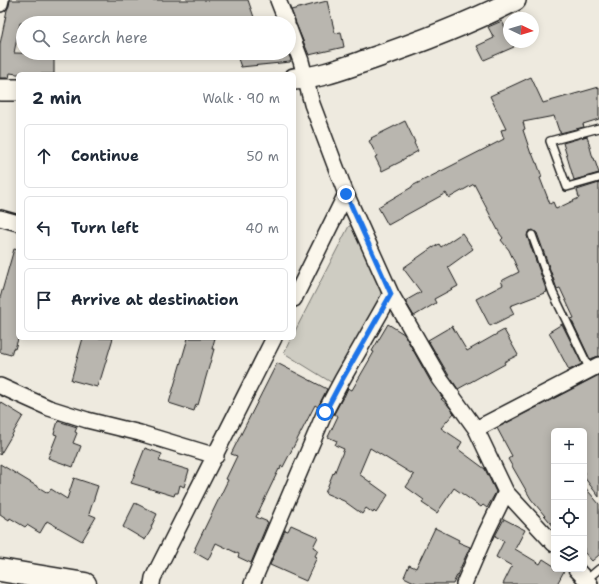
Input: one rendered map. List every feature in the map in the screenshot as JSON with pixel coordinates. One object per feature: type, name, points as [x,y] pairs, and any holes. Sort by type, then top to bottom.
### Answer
[{"type":"main road","points":[[0,570],[85,584]]},
{"type":"street","points":[[0,4],[1,0]]},
{"type":"street","points":[[278,0],[284,16]]},
{"type":"street","points":[[300,79],[337,70],[386,54],[447,31],[515,0]]},
{"type":"street","points":[[296,47],[301,60],[300,79],[312,104],[346,194],[391,294],[440,379],[476,429],[506,492],[551,541]]},
{"type":"street","points":[[0,90],[16,90]]},
{"type":"street","points":[[296,295],[346,194]]},
{"type":"street","points":[[0,218],[16,222]]},
{"type":"street","points":[[252,584],[325,412],[391,294]]},
{"type":"street","points":[[152,584],[153,578],[216,456],[273,340]]},
{"type":"street","points":[[476,429],[595,367]]},
{"type":"street","points":[[0,386],[49,408],[216,456]]},
{"type":"street","points":[[464,584],[506,492]]},
{"type":"lane","points":[[599,128],[550,141],[567,187],[599,178]]},
{"type":"lane","points":[[532,235],[554,293],[595,367]]},
{"type":"lane","points":[[584,578],[599,569]]},
{"type":"shaded area","points":[[349,226],[355,226],[381,287],[381,301],[334,384],[284,353],[290,340],[296,340],[296,329]]},
{"type":"building","points":[[10,0],[248,0],[254,16],[16,16],[16,43],[14,53],[16,53],[16,60],[54,60],[54,72],[16,72],[16,74],[10,73],[9,78],[0,78],[0,44]]},
{"type":"building","points":[[327,1],[335,33],[341,32],[344,47],[309,55],[296,24],[296,16],[293,16],[291,10]]},
{"type":"building","points":[[502,21],[503,48],[512,48],[484,60],[477,46],[494,38],[488,27]]},
{"type":"building","points":[[238,60],[291,60],[290,62],[241,67]]},
{"type":"building","points":[[531,77],[543,103],[599,87],[599,119],[583,124],[584,127],[560,133],[554,116],[523,122],[525,129],[523,130],[531,154],[532,153],[537,163],[542,177],[540,178],[550,204],[553,202],[556,209],[579,198],[577,190],[599,183],[599,356],[590,359],[571,319],[574,318],[560,288],[557,289],[537,233],[533,230],[528,232],[527,236],[547,292],[510,306],[514,314],[490,326],[476,299],[503,285],[501,281],[519,272],[509,250],[501,240],[503,238],[474,184],[449,198],[446,193],[388,225],[378,207],[412,186],[504,139],[501,130],[506,129],[490,96]]},
{"type":"building","points":[[405,121],[418,151],[382,171],[375,157],[377,156],[369,141],[372,139],[371,138]]},
{"type":"building","points":[[587,136],[599,173],[574,180],[563,143]]},
{"type":"building","points":[[462,233],[473,249],[448,267],[458,286],[434,299],[436,303],[414,316],[405,301],[421,292],[403,268],[433,247],[439,244],[441,247]]},
{"type":"building","points":[[14,249],[16,250],[16,340],[18,340],[15,349],[13,348],[11,355],[0,352],[0,298]]},
{"type":"building","points":[[388,324],[404,334],[432,384],[443,398],[441,399],[454,413],[441,428],[462,442],[458,449],[485,469],[496,492],[487,508],[483,505],[481,507],[454,488],[437,513],[422,503],[424,500],[406,487],[414,475],[370,448],[359,474],[388,495],[376,513],[374,511],[373,513],[366,508],[362,514],[344,501],[325,493],[344,449],[335,445],[337,441],[328,437],[338,416],[334,414],[348,388],[352,390]]},
{"type":"building","points":[[562,324],[582,364],[569,370],[549,332]]},
{"type":"building","points":[[452,326],[467,351],[504,330],[518,355],[504,362],[505,364],[458,389],[428,340]]},
{"type":"building","points":[[82,340],[112,340],[97,387],[71,380]]},
{"type":"building","points":[[187,340],[214,340],[212,349],[214,349],[198,405],[196,404],[194,411],[169,403]]},
{"type":"building","points":[[277,363],[327,389],[318,407],[315,405],[283,467],[281,466],[280,470],[279,469],[256,517],[268,522],[251,563],[238,557],[239,554],[216,543],[208,560],[194,552],[195,548],[228,480],[226,479],[237,456],[231,454]]},
{"type":"building","points":[[599,375],[599,497],[587,481],[587,428],[551,428],[551,523],[531,499],[508,459],[512,456],[497,428]]},
{"type":"building","points":[[0,402],[23,416],[0,455]]},
{"type":"building","points":[[58,421],[77,427],[75,432],[77,433],[73,443],[81,446],[73,467],[48,458],[57,435],[54,434]]},
{"type":"building","points":[[145,448],[162,454],[159,461],[189,470],[184,487],[180,485],[178,493],[175,493],[174,496],[131,483]]},
{"type":"building","points":[[0,464],[48,493],[51,489],[67,499],[74,478],[98,486],[89,514],[96,517],[82,541],[47,521],[40,533],[27,525],[25,527],[0,514]]},
{"type":"building","points":[[587,490],[599,504],[599,555],[592,561],[587,555]]},
{"type":"building","points":[[135,503],[157,514],[151,527],[152,528],[145,540],[123,527]]},
{"type":"building","points":[[504,519],[525,530],[515,549],[540,564],[543,559],[551,564],[551,572],[563,572],[557,584],[503,584],[512,566],[496,557],[504,541],[495,536]]},
{"type":"building","points":[[291,525],[318,537],[313,547],[318,550],[315,556],[317,557],[306,581],[270,565],[285,530],[288,531]]},
{"type":"building","points":[[435,528],[459,540],[458,542],[470,547],[453,584],[418,584],[404,577],[409,565],[416,568]]},
{"type":"route","points":[[325,412],[391,294],[346,194]]}]
